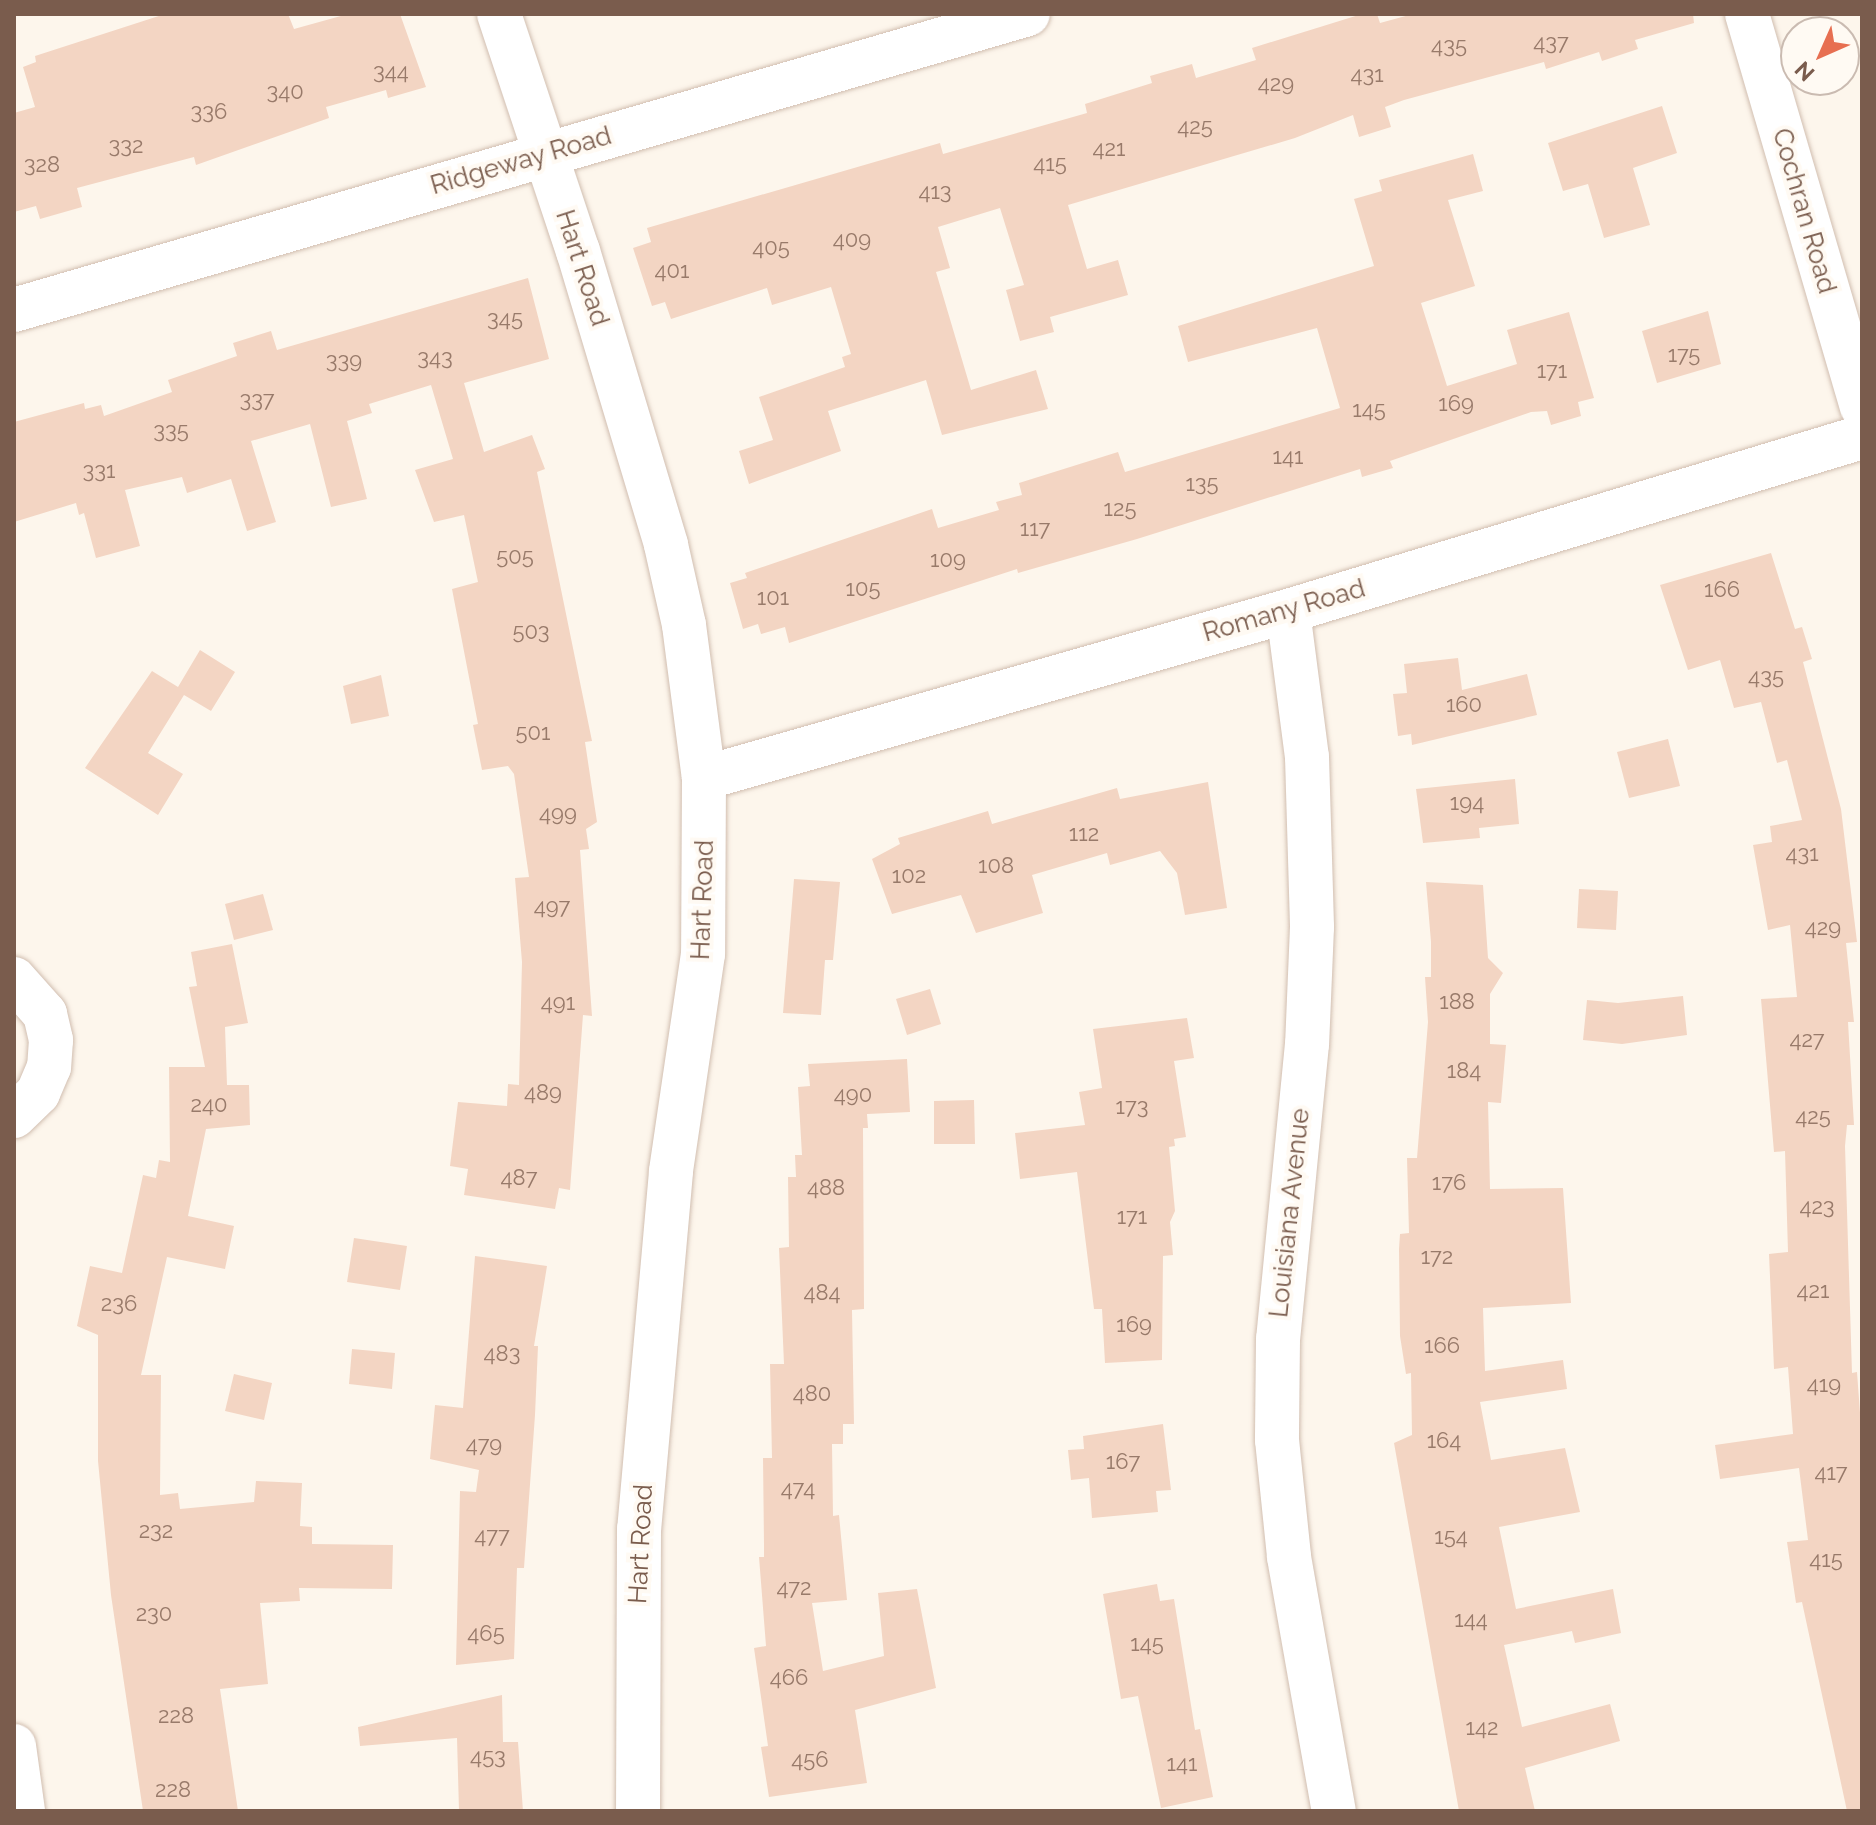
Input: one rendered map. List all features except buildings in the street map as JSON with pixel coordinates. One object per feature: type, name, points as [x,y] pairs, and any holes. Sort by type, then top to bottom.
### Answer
[{"type":"street","name":"Hart Road","points":[[499,14],[543,155],[578,251],[666,545],[684,625],[704,778],[703,954],[671,1172],[639,1529],[638,1811]]},
{"type":"street","name":"Ridgeway Road","points":[[14,310],[1028,14]]},
{"type":"street","name":"Cochran Road","points":[[1747,14],[1862,407]]},
{"type":"street","name":"Romany Road","points":[[704,778],[1288,611],[1862,437]]},
{"type":"street","name":"Louisiana Avenue","points":[[1288,611],[1307,757],[1312,927],[1307,1044],[1278,1339],[1277,1440],[1289,1557],[1334,1811]]},
{"type":"street","points":[[14,979],[45,1014],[51,1040],[49,1067],[38,1093],[14,1116]]},
{"type":"street","points":[[14,1746],[23,1811]]}]
